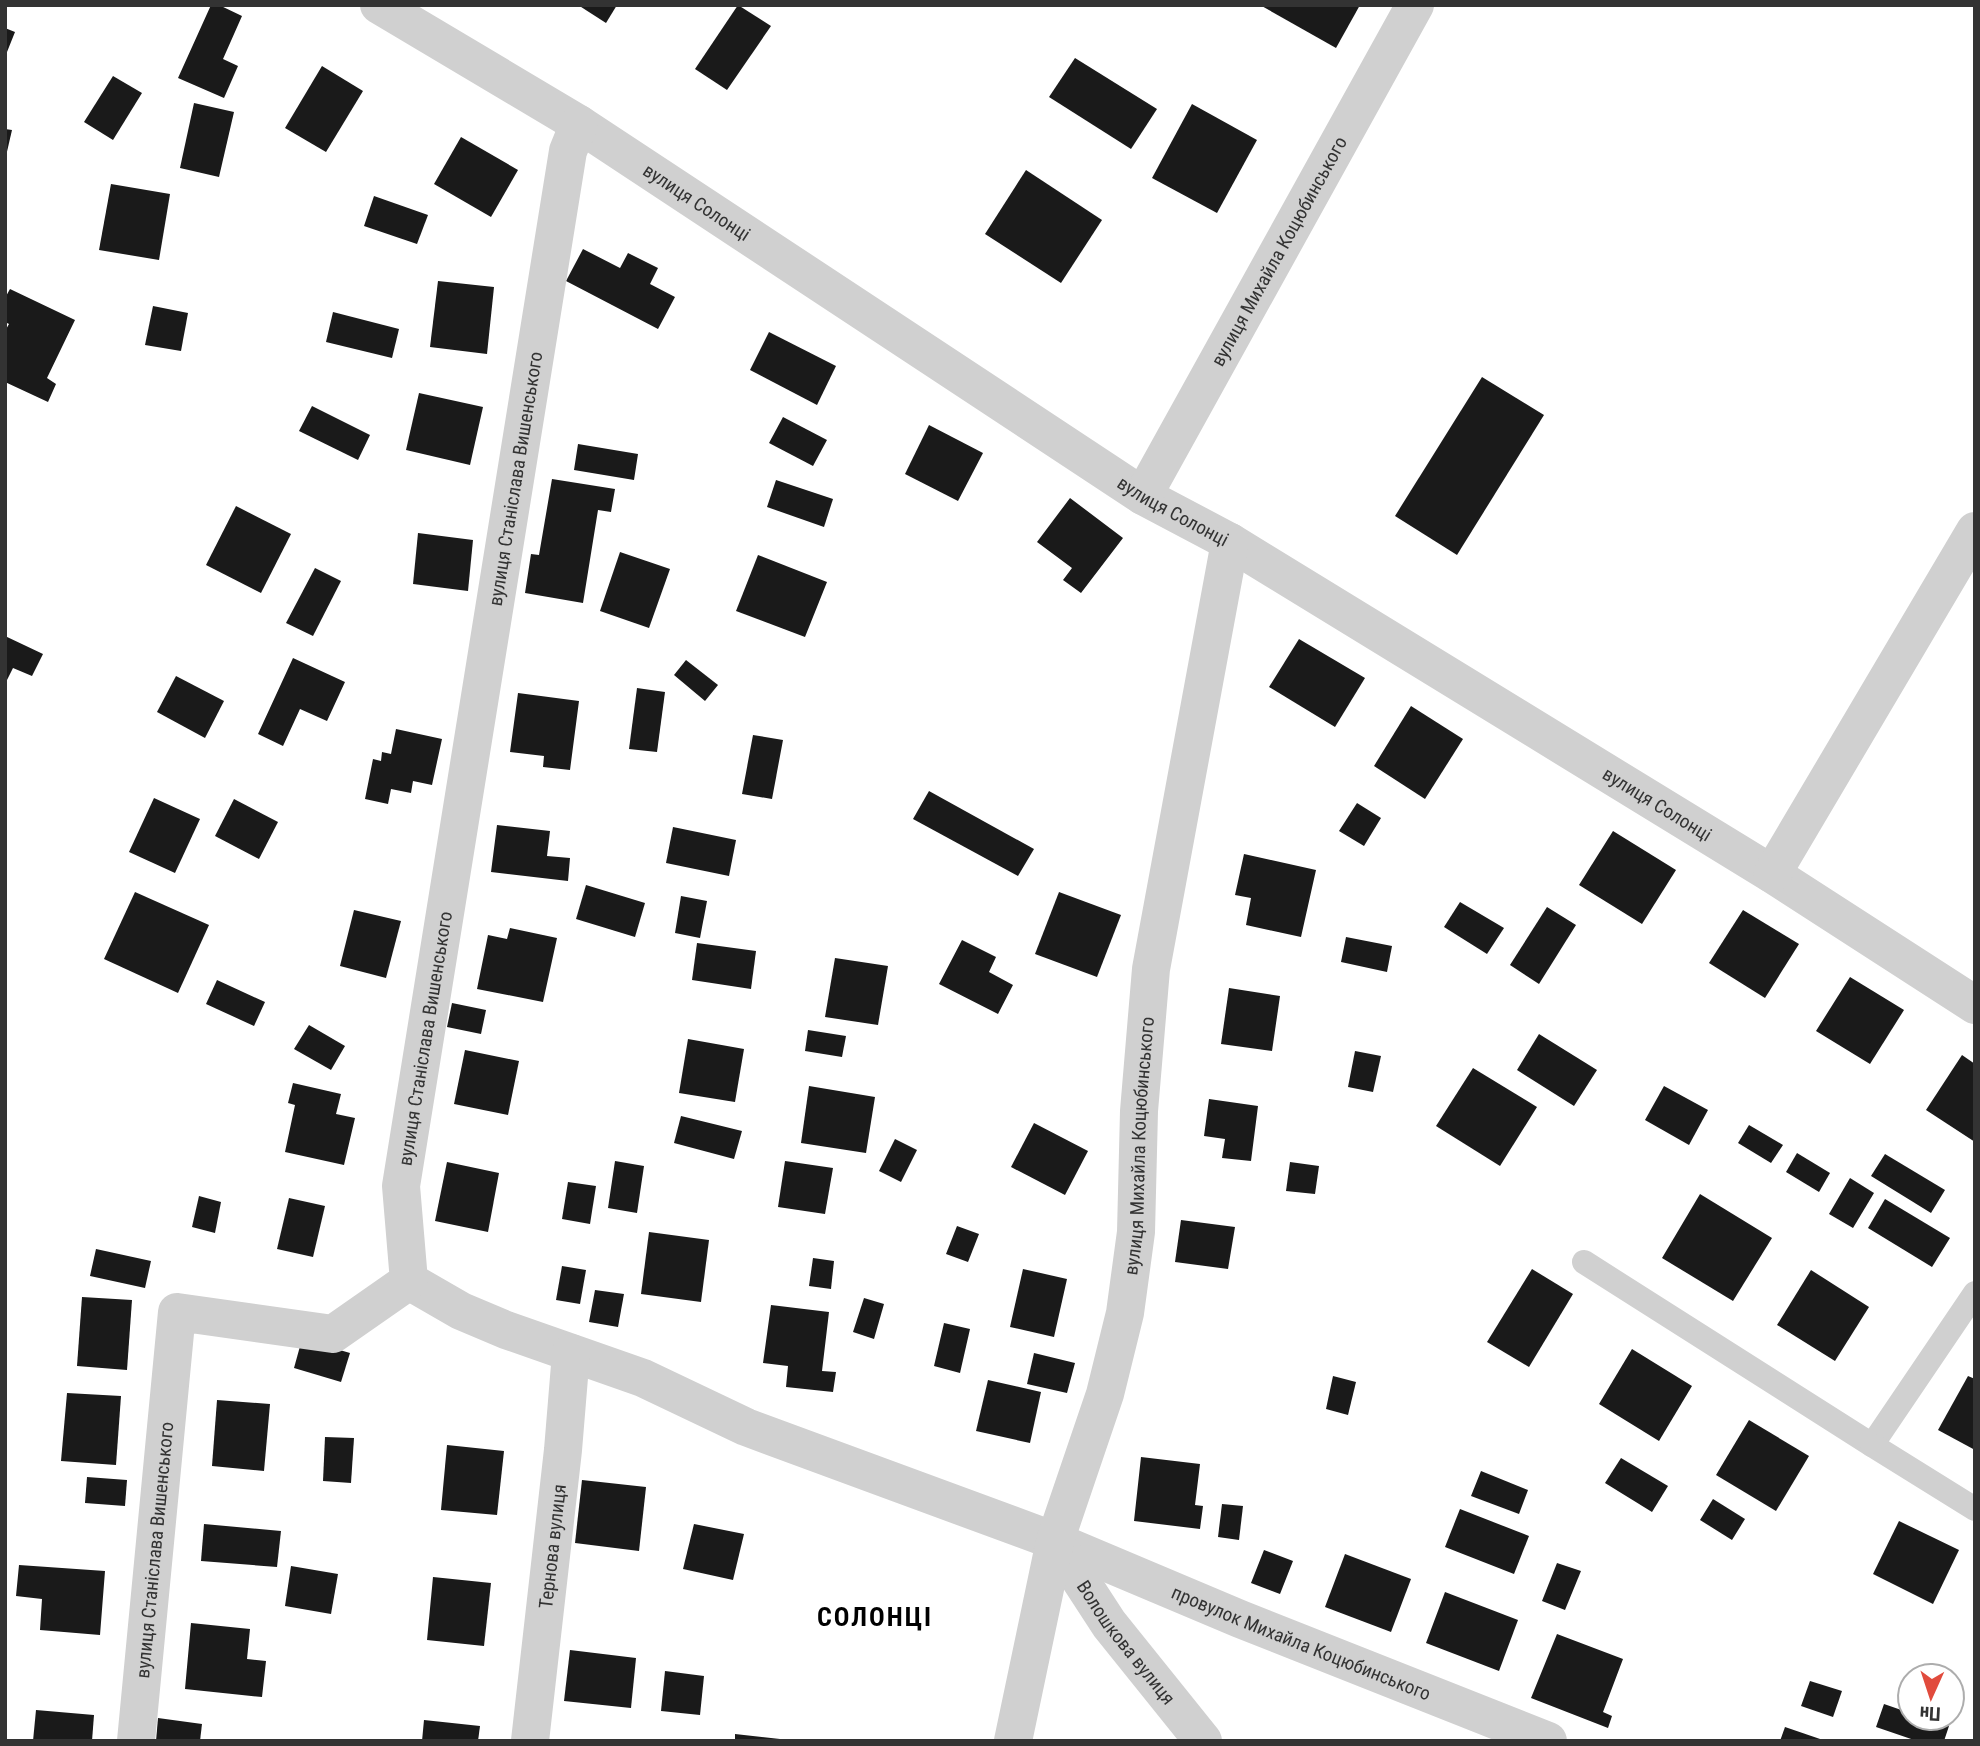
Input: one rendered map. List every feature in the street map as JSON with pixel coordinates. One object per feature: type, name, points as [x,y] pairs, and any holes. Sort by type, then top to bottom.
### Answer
[{"type":"street","name":"вулиця Солонці","points":[[379,5],[579,124],[1143,496],[1230,542],[1772,874],[1975,1005]]},
{"type":"street","name":"вулиця Михайла Коцюбинського","points":[[1143,496],[1415,5]]},
{"type":"street","name":"вулиця Станіслава Вишенського","points":[[136,1741],[177,1312],[332,1334],[410,1281],[401,1186],[568,150],[579,124]]},
{"type":"street","points":[[1772,874],[1975,531]]},
{"type":"street","name":"вулиця Михайла Коцюбинського","points":[[1013,1741],[1055,1541],[1105,1394],[1125,1313],[1136,1232],[1139,1111],[1151,969],[1230,542]]},
{"type":"street","name":"провулок Михайла Коцюбинського","points":[[410,1281],[461,1311],[506,1330],[643,1378],[746,1427],[1055,1541],[1240,1619],[1548,1741]]},
{"type":"street","name":"Тернова вулиця","points":[[530,1741],[571,1353]]},
{"type":"street","name":"Волошкова вулиця","points":[[1055,1541],[1109,1624],[1203,1741]]},
{"type":"lane","points":[[1584,1262],[1975,1509]]},
{"type":"lane","points":[[1872,1445],[1975,1293]]},
{"type":"building","points":[[211,5],[219,5],[242,16],[223,59],[238,66],[224,98],[178,78]]},
{"type":"building","points":[[578,5],[617,5],[606,23]]},
{"type":"building","points":[[738,5],[771,26],[727,90],[695,69]]},
{"type":"building","points":[[1260,5],[1360,5],[1336,48]]},
{"type":"building","points":[[5,28],[15,32],[5,57]]},
{"type":"building","points":[[1075,58],[1157,109],[1131,149],[1049,97]]},
{"type":"building","points":[[322,66],[363,91],[326,152],[285,128]]},
{"type":"building","points":[[113,76],[142,93],[113,140],[84,122]]},
{"type":"building","points":[[194,103],[234,112],[219,177],[180,168]]},
{"type":"building","points":[[1192,104],[1257,140],[1217,213],[1152,178]]},
{"type":"building","points":[[5,129],[12,130],[6,156],[5,156]]},
{"type":"building","points":[[461,137],[518,170],[491,217],[434,184]]},
{"type":"building","points":[[1026,170],[1102,220],[1061,283],[985,234]]},
{"type":"building","points":[[111,184],[170,194],[159,260],[99,250]]},
{"type":"building","points":[[374,196],[428,215],[417,244],[364,226]]},
{"type":"building","points":[[583,249],[620,268],[628,253],[658,268],[650,284],[675,297],[658,329],[566,281]]},
{"type":"building","points":[[438,281],[494,287],[487,354],[430,347]]},
{"type":"building","points":[[10,289],[75,320],[47,378],[56,384],[48,402],[5,382],[5,331],[9,324],[5,322],[5,298]]},
{"type":"building","points":[[153,306],[188,313],[181,351],[145,345]]},
{"type":"building","points":[[333,312],[399,329],[392,358],[326,342]]},
{"type":"building","points":[[769,332],[836,366],[817,405],[750,370]]},
{"type":"building","points":[[1482,377],[1544,415],[1457,555],[1395,516]]},
{"type":"building","points":[[419,393],[483,407],[470,465],[406,450]]},
{"type":"building","points":[[312,406],[370,435],[358,460],[299,431]]},
{"type":"building","points":[[783,417],[827,440],[813,466],[769,443]]},
{"type":"building","points":[[929,425],[983,453],[958,501],[905,474]]},
{"type":"building","points":[[578,444],[638,454],[634,480],[574,470]]},
{"type":"building","points":[[552,479],[615,489],[611,512],[598,510],[583,603],[525,593],[531,554],[539,555]]},
{"type":"building","points":[[776,480],[833,499],[824,527],[767,507]]},
{"type":"building","points":[[1070,498],[1123,538],[1081,593],[1063,580],[1072,568],[1037,542]]},
{"type":"building","points":[[236,506],[291,534],[261,593],[206,565]]},
{"type":"building","points":[[418,533],[473,540],[468,591],[413,584]]},
{"type":"building","points":[[620,552],[670,569],[649,628],[600,611]]},
{"type":"building","points":[[758,555],[827,582],[805,637],[736,611]]},
{"type":"building","points":[[315,568],[341,581],[313,636],[286,623]]},
{"type":"building","points":[[5,636],[43,654],[32,676],[13,668],[5,684]]},
{"type":"building","points":[[1299,639],[1365,678],[1335,727],[1269,687]]},
{"type":"building","points":[[293,658],[345,682],[327,721],[300,709],[283,746],[258,734]]},
{"type":"building","points":[[686,660],[718,685],[705,701],[674,675]]},
{"type":"building","points":[[176,676],[224,701],[205,738],[157,712]]},
{"type":"building","points":[[637,688],[665,692],[657,752],[629,749]]},
{"type":"building","points":[[518,693],[579,701],[570,770],[543,767],[544,756],[510,752]]},
{"type":"building","points":[[1411,706],[1463,739],[1425,799],[1374,766]]},
{"type":"building","points":[[396,729],[442,739],[432,785],[413,781],[411,793],[391,789],[388,804],[365,799],[373,759],[381,761],[382,752],[391,754]]},
{"type":"building","points":[[753,735],[783,740],[772,799],[742,794]]},
{"type":"building","points":[[929,791],[1034,849],[1018,876],[913,819]]},
{"type":"building","points":[[154,798],[200,819],[175,873],[129,852]]},
{"type":"building","points":[[234,799],[278,822],[259,859],[215,836]]},
{"type":"building","points":[[1357,803],[1381,818],[1364,846],[1339,831]]},
{"type":"building","points":[[497,825],[550,831],[547,856],[570,858],[568,881],[491,872]]},
{"type":"building","points":[[673,827],[736,840],[729,876],[666,863]]},
{"type":"building","points":[[1613,831],[1676,870],[1642,924],[1579,885]]},
{"type":"building","points":[[1244,854],[1316,870],[1301,937],[1246,925],[1251,898],[1235,895]]},
{"type":"building","points":[[586,885],[645,903],[635,937],[576,919]]},
{"type":"building","points":[[135,892],[209,925],[178,993],[104,959]]},
{"type":"building","points":[[1059,892],[1121,915],[1097,977],[1035,954]]},
{"type":"building","points":[[681,896],[707,901],[700,938],[675,933]]},
{"type":"building","points":[[1460,902],[1504,928],[1487,954],[1444,927]]},
{"type":"building","points":[[1547,907],[1576,925],[1539,984],[1510,965]]},
{"type":"building","points":[[354,910],[401,921],[386,978],[340,966]]},
{"type":"building","points":[[1743,910],[1799,944],[1765,998],[1709,963]]},
{"type":"building","points":[[510,928],[557,938],[543,1002],[477,989],[488,935],[507,939]]},
{"type":"building","points":[[1346,937],[1392,946],[1387,972],[1341,962]]},
{"type":"building","points":[[962,940],[996,957],[989,972],[1013,985],[998,1014],[939,984]]},
{"type":"building","points":[[697,943],[756,951],[751,989],[692,980]]},
{"type":"building","points":[[835,958],[888,966],[878,1025],[825,1017]]},
{"type":"building","points":[[1850,977],[1904,1010],[1870,1064],[1816,1031]]},
{"type":"building","points":[[217,980],[265,1002],[254,1026],[206,1004]]},
{"type":"building","points":[[1229,988],[1280,996],[1272,1051],[1221,1044]]},
{"type":"building","points":[[452,1003],[486,1010],[481,1034],[447,1027]]},
{"type":"building","points":[[309,1025],[345,1046],[331,1070],[294,1049]]},
{"type":"building","points":[[808,1030],[846,1036],[842,1057],[805,1051]]},
{"type":"building","points":[[1539,1034],[1597,1070],[1574,1106],[1517,1070]]},
{"type":"building","points":[[688,1039],[744,1049],[735,1102],[679,1093]]},
{"type":"building","points":[[465,1050],[519,1061],[508,1115],[454,1104]]},
{"type":"building","points":[[1355,1051],[1381,1056],[1373,1092],[1348,1087]]},
{"type":"building","points":[[1962,1055],[1975,1064],[1975,1142],[1926,1110]]},
{"type":"building","points":[[1473,1068],[1537,1107],[1500,1166],[1436,1126]]},
{"type":"building","points":[[293,1083],[341,1094],[336,1114],[355,1118],[344,1165],[285,1152],[295,1105],[288,1103]]},
{"type":"building","points":[[809,1086],[875,1097],[866,1153],[801,1143]]},
{"type":"building","points":[[1664,1086],[1708,1110],[1689,1145],[1645,1120]]},
{"type":"building","points":[[1209,1099],[1258,1106],[1251,1161],[1222,1158],[1225,1139],[1204,1136]]},
{"type":"building","points":[[681,1116],[742,1131],[734,1159],[674,1143]]},
{"type":"building","points":[[1034,1123],[1088,1151],[1065,1195],[1011,1167]]},
{"type":"building","points":[[1749,1125],[1783,1145],[1771,1163],[1738,1143]]},
{"type":"building","points":[[895,1139],[917,1150],[901,1182],[879,1171]]},
{"type":"building","points":[[1797,1153],[1830,1173],[1819,1192],[1786,1172]]},
{"type":"building","points":[[1885,1154],[1945,1190],[1931,1213],[1871,1176]]},
{"type":"building","points":[[615,1161],[644,1166],[637,1213],[608,1208]]},
{"type":"building","points":[[785,1161],[833,1168],[825,1214],[778,1207]]},
{"type":"building","points":[[447,1162],[499,1173],[488,1232],[435,1221]]},
{"type":"building","points":[[1290,1162],[1319,1166],[1315,1194],[1286,1191]]},
{"type":"building","points":[[1850,1178],[1874,1193],[1853,1228],[1829,1214]]},
{"type":"building","points":[[568,1182],[596,1186],[590,1224],[562,1219]]},
{"type":"building","points":[[1700,1194],[1772,1238],[1733,1301],[1662,1258]]},
{"type":"building","points":[[199,1196],[221,1202],[215,1233],[192,1227]]},
{"type":"building","points":[[289,1198],[325,1206],[313,1257],[277,1249]]},
{"type":"building","points":[[1885,1199],[1950,1238],[1932,1267],[1868,1228]]},
{"type":"building","points":[[1181,1220],[1235,1227],[1228,1269],[1175,1262]]},
{"type":"building","points":[[957,1226],[979,1234],[968,1262],[946,1254]]},
{"type":"building","points":[[649,1232],[709,1240],[701,1302],[641,1294]]},
{"type":"building","points":[[96,1249],[151,1261],[145,1288],[90,1276]]},
{"type":"building","points":[[813,1258],[834,1261],[831,1289],[809,1286]]},
{"type":"building","points":[[562,1266],[586,1270],[580,1304],[556,1300]]},
{"type":"building","points":[[1023,1269],[1067,1279],[1054,1337],[1010,1327]]},
{"type":"building","points":[[1532,1269],[1573,1294],[1529,1367],[1487,1342]]},
{"type":"building","points":[[1811,1270],[1869,1307],[1835,1361],[1777,1325]]},
{"type":"building","points":[[595,1290],[624,1294],[618,1327],[589,1322]]},
{"type":"building","points":[[82,1297],[132,1300],[127,1370],[77,1366]]},
{"type":"building","points":[[864,1298],[884,1304],[874,1339],[853,1332]]},
{"type":"building","points":[[771,1305],[829,1312],[822,1371],[836,1372],[833,1392],[786,1387],[788,1366],[763,1363]]},
{"type":"building","points":[[944,1323],[970,1329],[960,1373],[934,1366]]},
{"type":"building","points":[[302,1339],[350,1353],[341,1382],[294,1368]]},
{"type":"building","points":[[1632,1349],[1692,1386],[1659,1441],[1599,1404]]},
{"type":"building","points":[[1034,1353],[1075,1363],[1067,1393],[1027,1384]]},
{"type":"building","points":[[1333,1376],[1356,1382],[1348,1415],[1326,1409]]},
{"type":"building","points":[[1968,1376],[1975,1379],[1975,1450],[1938,1430]]},
{"type":"building","points":[[988,1380],[1041,1392],[1030,1443],[976,1431]]},
{"type":"building","points":[[67,1393],[121,1396],[116,1465],[61,1461]]},
{"type":"building","points":[[217,1400],[270,1404],[264,1471],[212,1466]]},
{"type":"building","points":[[1749,1420],[1809,1456],[1776,1511],[1716,1475]]},
{"type":"building","points":[[325,1437],[354,1438],[351,1483],[323,1481]]},
{"type":"building","points":[[447,1445],[504,1451],[497,1515],[441,1510]]},
{"type":"building","points":[[1141,1457],[1200,1464],[1195,1505],[1203,1506],[1200,1529],[1134,1521]]},
{"type":"building","points":[[1621,1458],[1668,1486],[1652,1512],[1605,1483]]},
{"type":"building","points":[[1481,1471],[1528,1490],[1519,1514],[1471,1496]]},
{"type":"building","points":[[87,1477],[127,1480],[125,1506],[85,1503]]},
{"type":"building","points":[[582,1480],[646,1487],[639,1551],[575,1543]]},
{"type":"building","points":[[1713,1499],[1745,1519],[1732,1540],[1700,1520]]},
{"type":"building","points":[[1222,1504],[1243,1506],[1239,1540],[1218,1537]]},
{"type":"building","points":[[1460,1509],[1529,1536],[1514,1574],[1445,1547]]},
{"type":"building","points":[[1899,1521],[1959,1550],[1933,1604],[1873,1574]]},
{"type":"building","points":[[204,1524],[281,1531],[277,1567],[201,1561]]},
{"type":"building","points":[[694,1524],[744,1534],[733,1580],[683,1569]]},
{"type":"building","points":[[1264,1550],[1293,1561],[1280,1594],[1251,1583]]},
{"type":"building","points":[[1345,1554],[1411,1579],[1391,1632],[1325,1607]]},
{"type":"building","points":[[1557,1563],[1581,1571],[1565,1610],[1542,1601]]},
{"type":"building","points":[[19,1565],[105,1571],[100,1635],[40,1630],[42,1599],[16,1596]]},
{"type":"building","points":[[291,1566],[338,1574],[331,1614],[285,1606]]},
{"type":"building","points":[[433,1577],[491,1583],[484,1646],[427,1640]]},
{"type":"building","points":[[1445,1592],[1518,1620],[1499,1671],[1426,1643]]},
{"type":"building","points":[[191,1623],[250,1629],[247,1659],[266,1661],[262,1697],[185,1689]]},
{"type":"building","points":[[1557,1634],[1623,1659],[1603,1712],[1612,1716],[1608,1728],[1531,1698]]},
{"type":"building","points":[[570,1650],[636,1658],[631,1708],[564,1701]]},
{"type":"building","points":[[665,1671],[704,1676],[700,1715],[661,1711]]},
{"type":"building","points":[[1810,1681],[1842,1691],[1833,1717],[1801,1706]]},
{"type":"building","points":[[1884,1704],[1896,1708],[1896,1732],[1947,1732],[1944,1741],[1917,1741],[1876,1727]]},
{"type":"building","points":[[36,1710],[94,1715],[92,1741],[33,1741]]},
{"type":"building","points":[[158,1718],[202,1724],[200,1741],[156,1741]]},
{"type":"building","points":[[424,1720],[480,1726],[478,1741],[422,1741]]},
{"type":"building","points":[[1785,1727],[1823,1740],[1823,1741],[1780,1741]]},
{"type":"building","points":[[735,1734],[780,1739],[780,1741],[735,1741]]},
{"type":"district","name":"СОЛОНЦІ","points":[[875,1617]]}]
